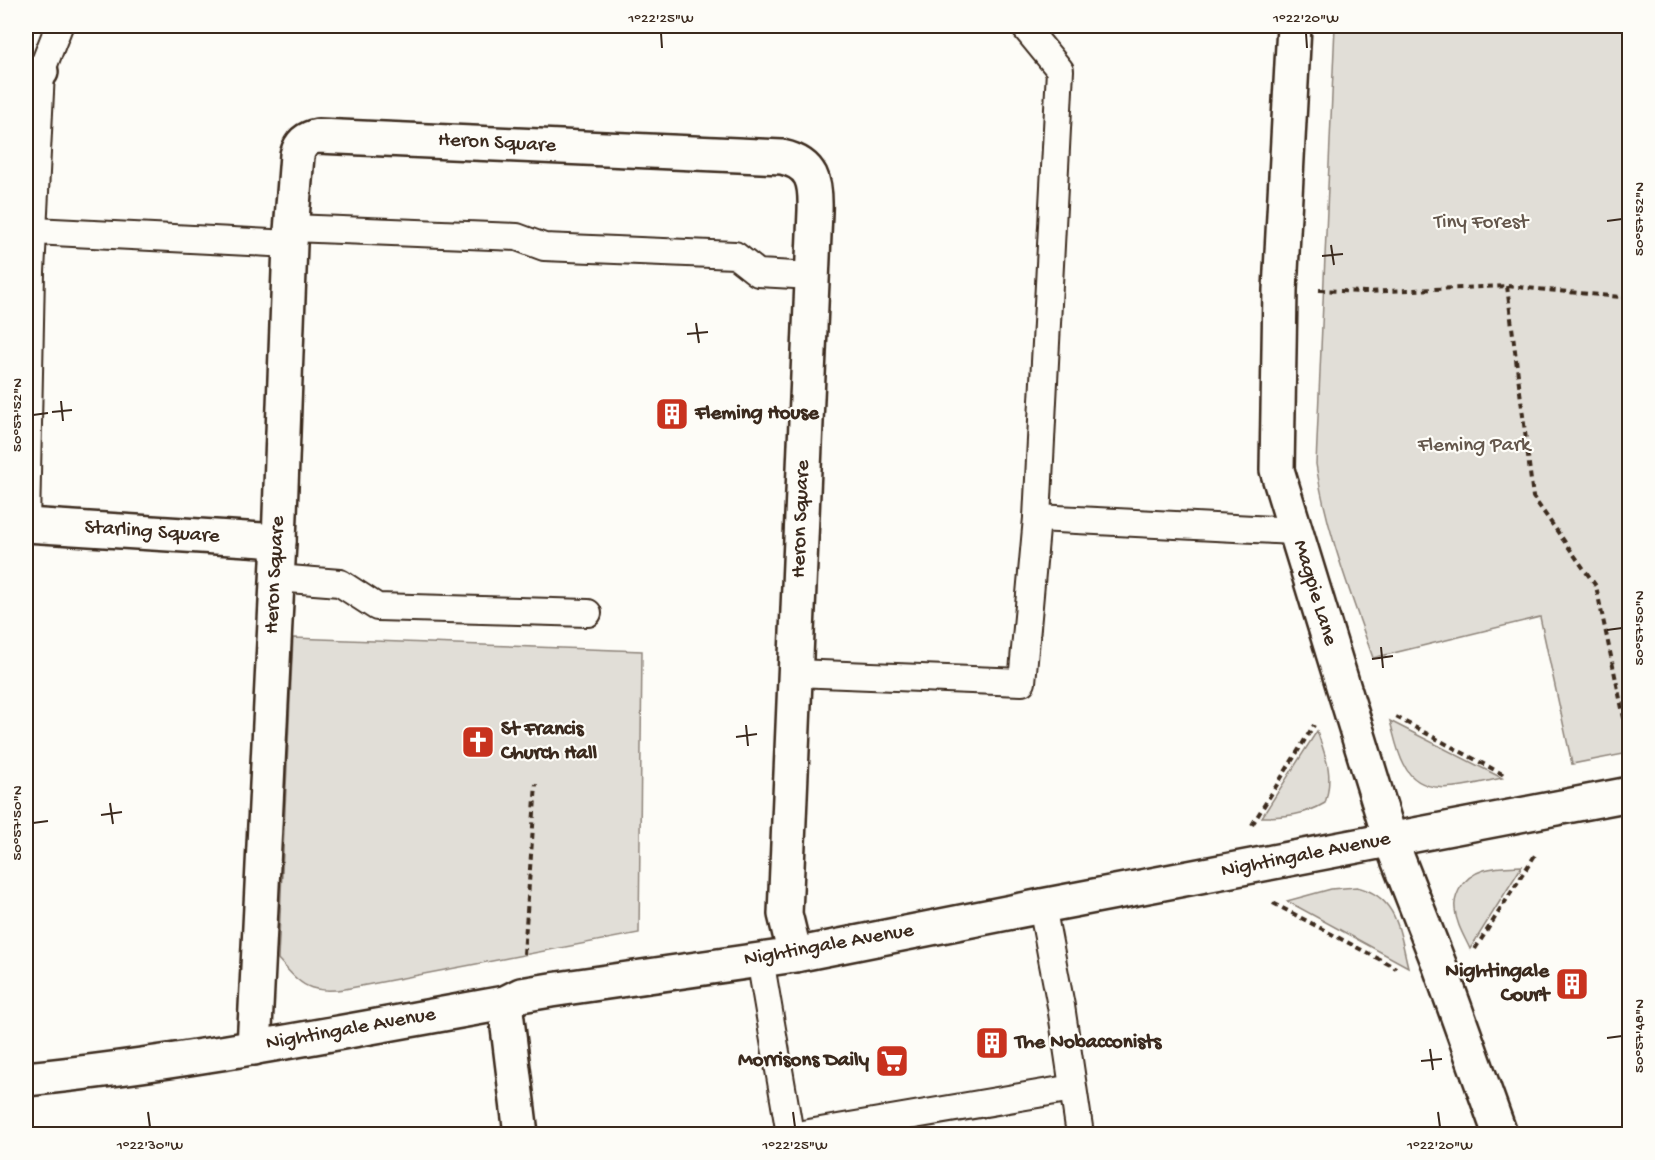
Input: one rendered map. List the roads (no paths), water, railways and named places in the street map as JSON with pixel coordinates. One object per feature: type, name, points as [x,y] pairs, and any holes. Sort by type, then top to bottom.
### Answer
[{"type":"street","name":"Magpie Lane","points":[[1294,26],[1280,290],[1277,470],[1390,839],[1439,964],[1500,1134]]},
{"type":"street","name":"Heron Square","points":[[254,1048],[279,541],[291,236],[297,155],[304,143],[318,136],[782,157],[796,160],[806,167],[811,176],[816,200],[785,914],[795,955]]},
{"type":"street","name":"Starling Square","points":[[26,526],[279,541]]},
{"type":"street","name":"Nightingale Avenue","points":[[26,1079],[117,1069],[254,1048],[513,999],[795,955],[1629,794]]},
{"type":"street","points":[[513,999],[521,1134]]},
{"type":"lane","points":[[26,526],[28,272],[34,231],[33,72],[59,26]]},
{"type":"lane","points":[[795,673],[1022,682],[1037,518],[1060,70],[1024,26]]},
{"type":"lane","points":[[34,231],[291,236],[517,237],[544,247],[735,255],[758,273],[813,276]]},
{"type":"lane","points":[[1037,518],[1295,531]]},
{"type":"lane","points":[[276,578],[340,583],[377,607],[588,613]]},
{"type":"lane","points":[[1042,906],[1061,1006],[1080,1134]]},
{"type":"lane","points":[[760,959],[790,1134]]},
{"type":"lane","points":[[803,1134],[1073,1088]]},
{"type":"place","name":"Fleming House","points":[[672,414]]},
{"type":"place","name":"St Francis Church Hall","points":[[478,742]]},
{"type":"place","name":"Nightingale Court","points":[[1572,984]]},
{"type":"place","name":"The Nobacconists","points":[[992,1043]]},
{"type":"place","name":"Morrisons Daily","points":[[892,1061]]},
{"type":"park label","name":"Tiny Forest","points":[[1481,223]]},
{"type":"park label","name":"Fleming Park","points":[[1474,446]]}]
